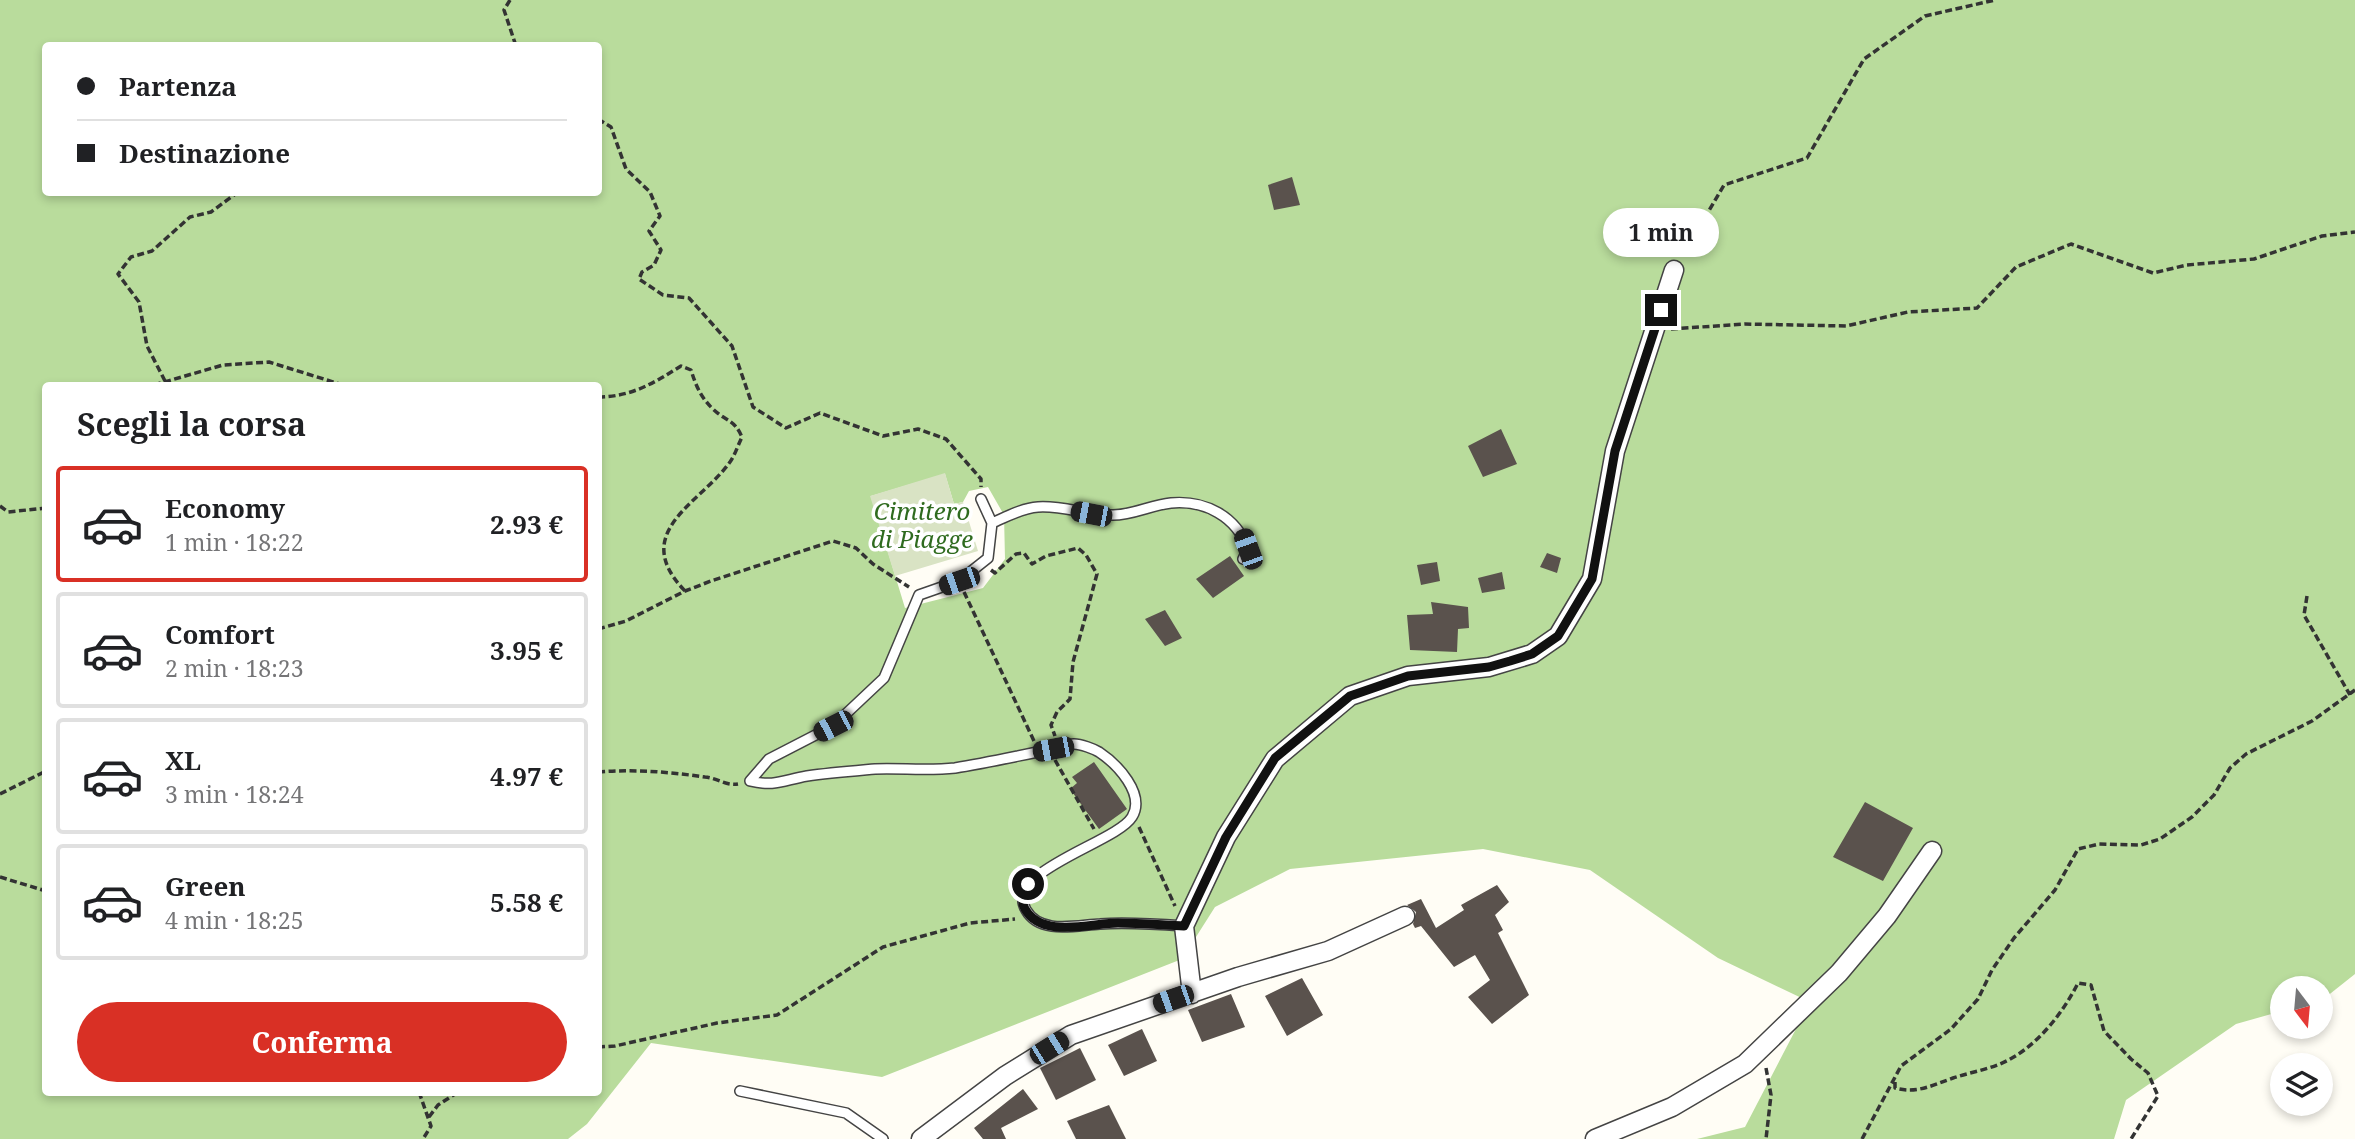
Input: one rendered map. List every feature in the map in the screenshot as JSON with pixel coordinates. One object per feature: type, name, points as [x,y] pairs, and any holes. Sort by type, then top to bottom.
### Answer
[{"type":"street","points":[[1192,994],[1184,926],[1226,837],[1275,758],[1350,696],[1408,676],[1489,667],[1510,661],[1532,654],[1558,636],[1592,579],[1615,451],[1674,270]]},
{"type":"street","points":[[1595,1139],[1672,1107],[1745,1064],[1839,973],[1887,916],[1931,851]]},
{"type":"street","points":[[921,1139],[1004,1076],[1070,1035],[1238,977],[1328,950],[1405,916]]},
{"type":"lane","points":[[981,499],[992,523],[988,558],[959,581],[919,595],[884,678],[833,726],[769,759],[750,781],[769,785],[806,776],[874,769],[953,768],[1074,744],[1099,751],[1128,779],[1136,803],[1133,815],[1124,826],[1068,855],[1028,884],[1023,892],[1022,902],[1031,917],[1041,924],[1057,927],[1117,923],[1184,926]]},
{"type":"lane","points":[[992,523],[1037,507],[1113,516],[1136,513],[1170,503],[1199,504],[1225,515],[1242,534],[1248,549],[1243,559]]},
{"type":"lane","points":[[740,1091],[846,1113],[883,1139]]},
{"type":"path","points":[[510,0],[504,10],[515,42]]},
{"type":"path","points":[[1674,270],[1724,185],[1807,158],[1864,59],[1925,16],[1995,0]]},
{"type":"path","points":[[602,121],[611,127],[626,169],[650,192],[660,216],[649,232],[661,250],[654,265],[642,272],[639,279],[663,295],[689,298],[732,346],[753,407],[786,428],[820,413],[883,436],[918,429],[946,439],[981,480],[981,499]]},
{"type":"path","points":[[233,196],[211,212],[190,218],[152,251],[131,257],[118,274],[139,302],[147,346],[165,381],[223,365],[269,362],[333,382]]},
{"type":"path","points":[[1655,330],[1745,324],[1846,326],[1908,312],[1977,308],[2016,267],[2071,244],[2153,273],[2188,265],[2254,259],[2322,236],[2355,232]]},
{"type":"path","points":[[602,397],[620,397],[649,385],[681,366],[691,370],[699,393],[715,411],[736,423],[742,437],[731,461],[679,511],[666,535],[665,561],[675,581],[685,591]]},
{"type":"path","points":[[0,506],[8,512],[42,508]]},
{"type":"path","points":[[602,628],[626,621],[685,591],[833,541],[856,548],[873,564],[919,595]]},
{"type":"path","points":[[984,561],[995,573],[1016,554],[1024,553],[1032,564],[1046,556],[1078,548],[1086,555],[1097,574],[1073,662],[1070,699],[1051,725],[1063,746]]},
{"type":"path","points":[[959,581],[1035,743],[1053,749],[1056,764],[1101,840]]},
{"type":"path","points":[[2307,596],[2304,615],[2350,695]]},
{"type":"path","points":[[1862,1139],[1901,1066],[1951,1029],[1978,999],[1992,970],[2014,938],[2055,890],[2078,849],[2099,844],[2141,845],[2160,839],[2192,817],[2214,794],[2230,768],[2246,754],[2301,728],[2355,690]]},
{"type":"path","points":[[602,772],[639,769],[711,777],[732,785],[750,781]]},
{"type":"path","points":[[0,794],[42,773]]},
{"type":"path","points":[[1133,815],[1184,926]]},
{"type":"path","points":[[0,877],[42,890]]},
{"type":"path","points":[[602,1047],[717,1023],[777,1015],[883,947],[970,923],[1031,917]]},
{"type":"path","points":[[1895,1080],[1895,1088],[1907,1091],[1929,1088],[2002,1064],[2027,1047],[2050,1026],[2067,1005],[2078,983],[2084,983],[2091,985],[2104,1031],[2148,1073],[2158,1096],[2131,1139]]},
{"type":"path","points":[[1753,1056],[1766,1069],[1771,1095],[1766,1139]]},
{"type":"path","points":[[421,1096],[431,1126],[424,1139]]},
{"type":"path","points":[[429,1117],[438,1105],[452,1096]]},
{"type":"green space","points":[[0,0],[2355,0],[2355,974],[2333,991],[2333,976],[2270,976],[2270,1014],[2236,1024],[2126,1100],[2114,1139],[1697,1139],[1745,1127],[1810,1002],[1718,958],[1590,870],[1483,849],[1290,869],[1215,907],[1182,959],[882,1077],[651,1043],[587,1124],[568,1139],[0,1139]],"holes":[[[945,474],[954,504],[963,502],[969,491],[988,487],[1004,515],[1005,559],[983,588],[905,608],[871,496]]]},
{"type":"green space","name":"Cimitero di Piagge","points":[[945,473],[954,504],[963,502],[978,551],[895,576],[870,496]]},
{"type":"building","points":[[1292,177],[1300,205],[1274,210],[1268,185]]},
{"type":"building","points":[[1501,429],[1517,464],[1483,477],[1468,446]]},
{"type":"building","points":[[1547,553],[1561,558],[1557,573],[1540,567]]},
{"type":"building","points":[[1230,556],[1244,576],[1213,598],[1196,579]]},
{"type":"building","points":[[1437,562],[1440,581],[1421,585],[1417,565]]},
{"type":"building","points":[[1502,572],[1505,589],[1482,593],[1478,578]]},
{"type":"building","points":[[1431,602],[1468,607],[1469,628],[1458,629],[1457,652],[1410,650],[1407,615],[1433,614]]},
{"type":"building","points":[[1165,610],[1182,638],[1165,646],[1145,619]]},
{"type":"building","points":[[1094,762],[1127,809],[1099,829],[1070,789],[1077,783],[1072,777]]},
{"type":"building","points":[[1865,802],[1913,828],[1883,881],[1833,857]]},
{"type":"building","points":[[1497,885],[1509,902],[1495,915],[1503,930],[1498,933],[1529,995],[1492,1024],[1468,997],[1490,980],[1475,955],[1454,967],[1421,926],[1415,928],[1413,924],[1416,912],[1407,905],[1421,899],[1436,928],[1464,910],[1461,905]]},
{"type":"building","points":[[1302,978],[1323,1015],[1287,1036],[1265,996]]},
{"type":"building","points":[[1231,994],[1245,1027],[1202,1042],[1188,1010]]},
{"type":"building","points":[[1142,1029],[1157,1061],[1124,1076],[1108,1045]]},
{"type":"building","points":[[1080,1048],[1096,1080],[1056,1100],[1040,1068]]},
{"type":"building","points":[[1023,1089],[1038,1109],[1001,1128],[1006,1139],[983,1139],[974,1128]]},
{"type":"building","points":[[1109,1105],[1126,1139],[1076,1139],[1067,1121]]},
{"type":"route","points":[[1028,884],[1023,892],[1022,902],[1030,916],[1041,924],[1057,927],[1117,923],[1184,926],[1226,837],[1275,758],[1350,696],[1408,676],[1489,667],[1510,661],[1532,654],[1558,636],[1592,579],[1615,451],[1661,310]]}]
